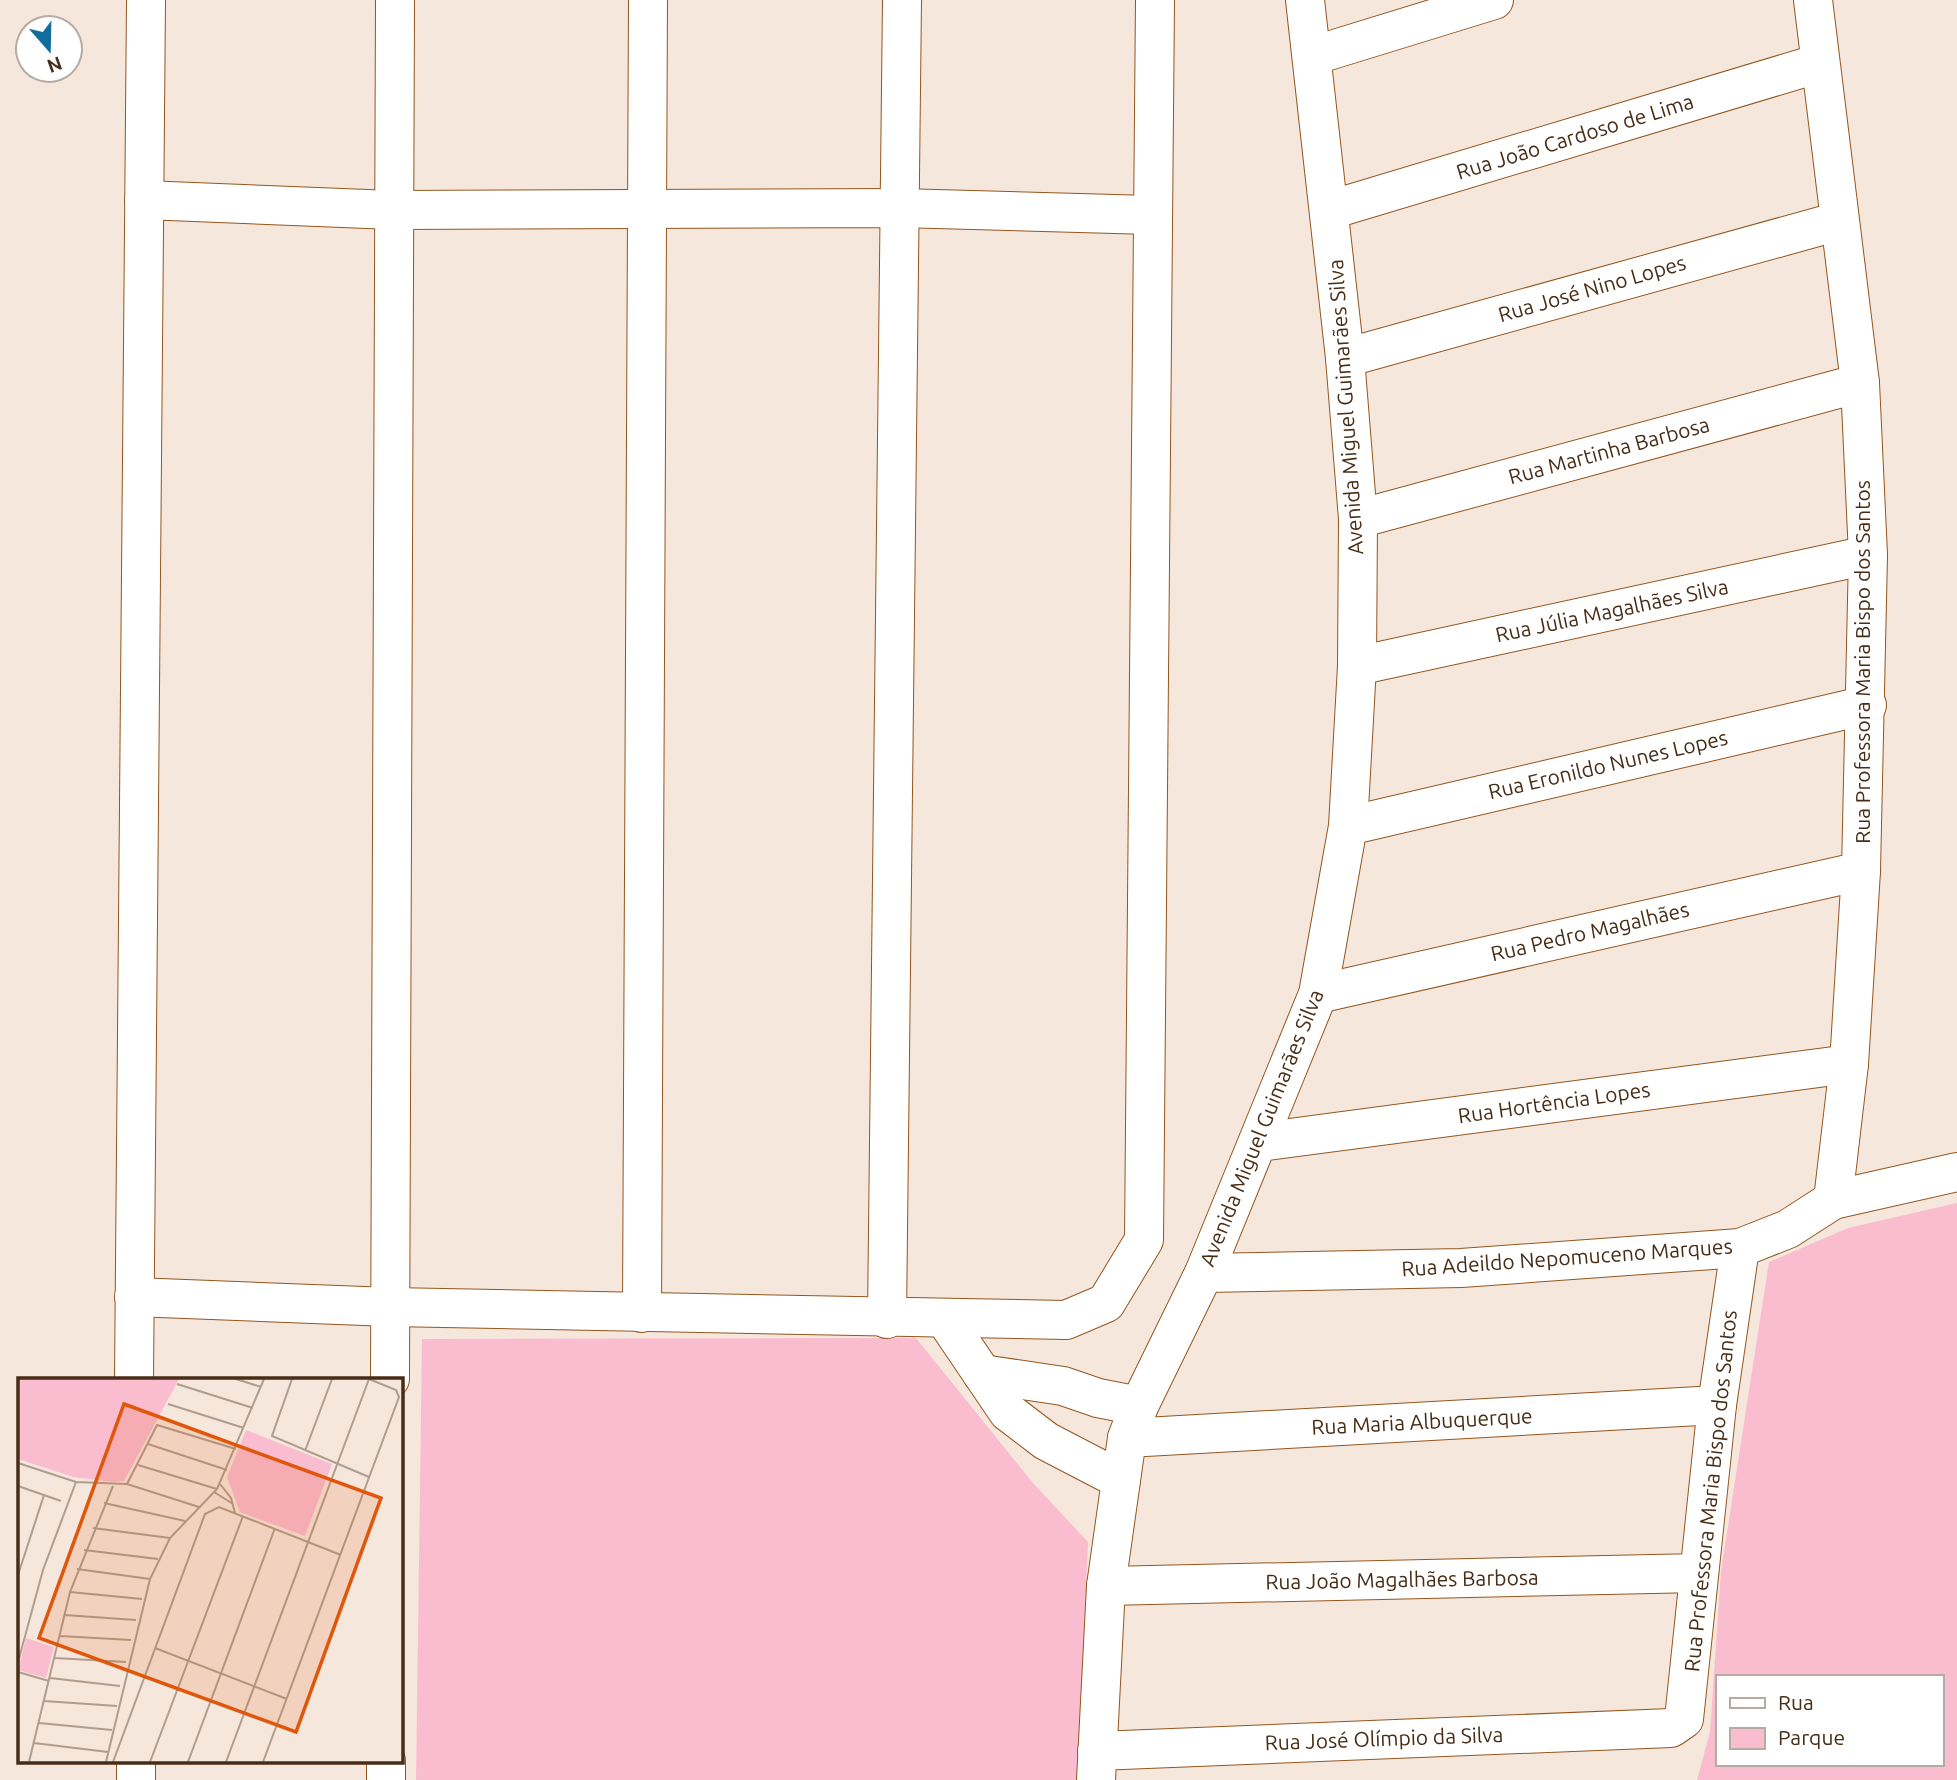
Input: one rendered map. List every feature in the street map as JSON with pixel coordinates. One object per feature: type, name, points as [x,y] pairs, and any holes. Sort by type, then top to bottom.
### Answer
[{"type":"street","points":[[134,1378],[146,0]]},
{"type":"street","points":[[390,1378],[395,0]]},
{"type":"street","points":[[642,1312],[648,0]]},
{"type":"street","points":[[887,1319],[902,0]]},
{"type":"street","points":[[134,1297],[390,1307],[887,1319],[1066,1320],[1106,1303],[1144,1240],[1155,0]]},
{"type":"street","name":"Avenida Miguel Guimarães Silva","points":[[1096,1765],[1106,1586],[1121,1480],[1133,1422],[1204,1273],[1260,1143],[1318,994],[1348,826],[1357,666],[1358,519],[1330,211],[1305,0]]},
{"type":"street","points":[[1312,56],[1494,0]]},
{"type":"street","name":"Rua Professora Maria Bispo dos Santos","points":[[1813,0],[1860,383],[1868,555],[1867,705],[1861,871],[1849,1064],[1833,1200]]},
{"type":"street","name":"Rua João Cardoso de Lima","points":[[1330,211],[1820,63]]},
{"type":"street","points":[[144,200],[393,209],[899,208],[1151,215]]},
{"type":"street","name":"Rua José Nino Lopes","points":[[1345,358],[1839,221]]},
{"type":"street","name":"Rua Martinha Barbosa","points":[[1358,519],[1860,383]]},
{"type":"street","name":"Rua Júlia Magalhães Silva","points":[[1357,666],[1868,555]]},
{"type":"street","name":"Rua Eronildo Nunes Lopes","points":[[1348,826],[1867,705]]},
{"type":"street","name":"Rua Pedro Magalhães","points":[[1318,994],[1861,871]]},
{"type":"street","name":"Rua Hortência Lopes","points":[[1260,1143],[1849,1064]]},
{"type":"street","name":"Rua Adeildo Nepomuceno Marques","points":[[1204,1273],[1461,1268],[1740,1248],[1788,1229],[1833,1200],[1957,1172]]},
{"type":"street","name":"Rua Professora Maria Bispo dos Santos","points":[[1671,1728],[1684,1719],[1688,1698],[1717,1405],[1740,1248]]},
{"type":"street","points":[[945,1319],[1008,1412],[1046,1441],[1121,1480]]},
{"type":"street","name":"Rua Maria Albuquerque","points":[[982,1374],[1063,1386],[1098,1398],[1133,1422],[1717,1405]]},
{"type":"street","name":"Rua João Magalhães Barbosa","points":[[1106,1586],[1699,1573]]},
{"type":"street","name":"Rua José Olímpio da Silva","points":[[1096,1765],[1671,1728]]},
{"type":"street","points":[[136,1762],[136,1780]]},
{"type":"street","points":[[386,1762],[386,1780]]},
{"type":"green space","points":[[1957,1203],[1957,1780],[1697,1780],[1710,1732],[1721,1571],[1769,1262],[1848,1228]]},
{"type":"green space","points":[[916,1338],[1033,1483],[1088,1542],[1078,1780],[416,1780],[422,1339]]}]
